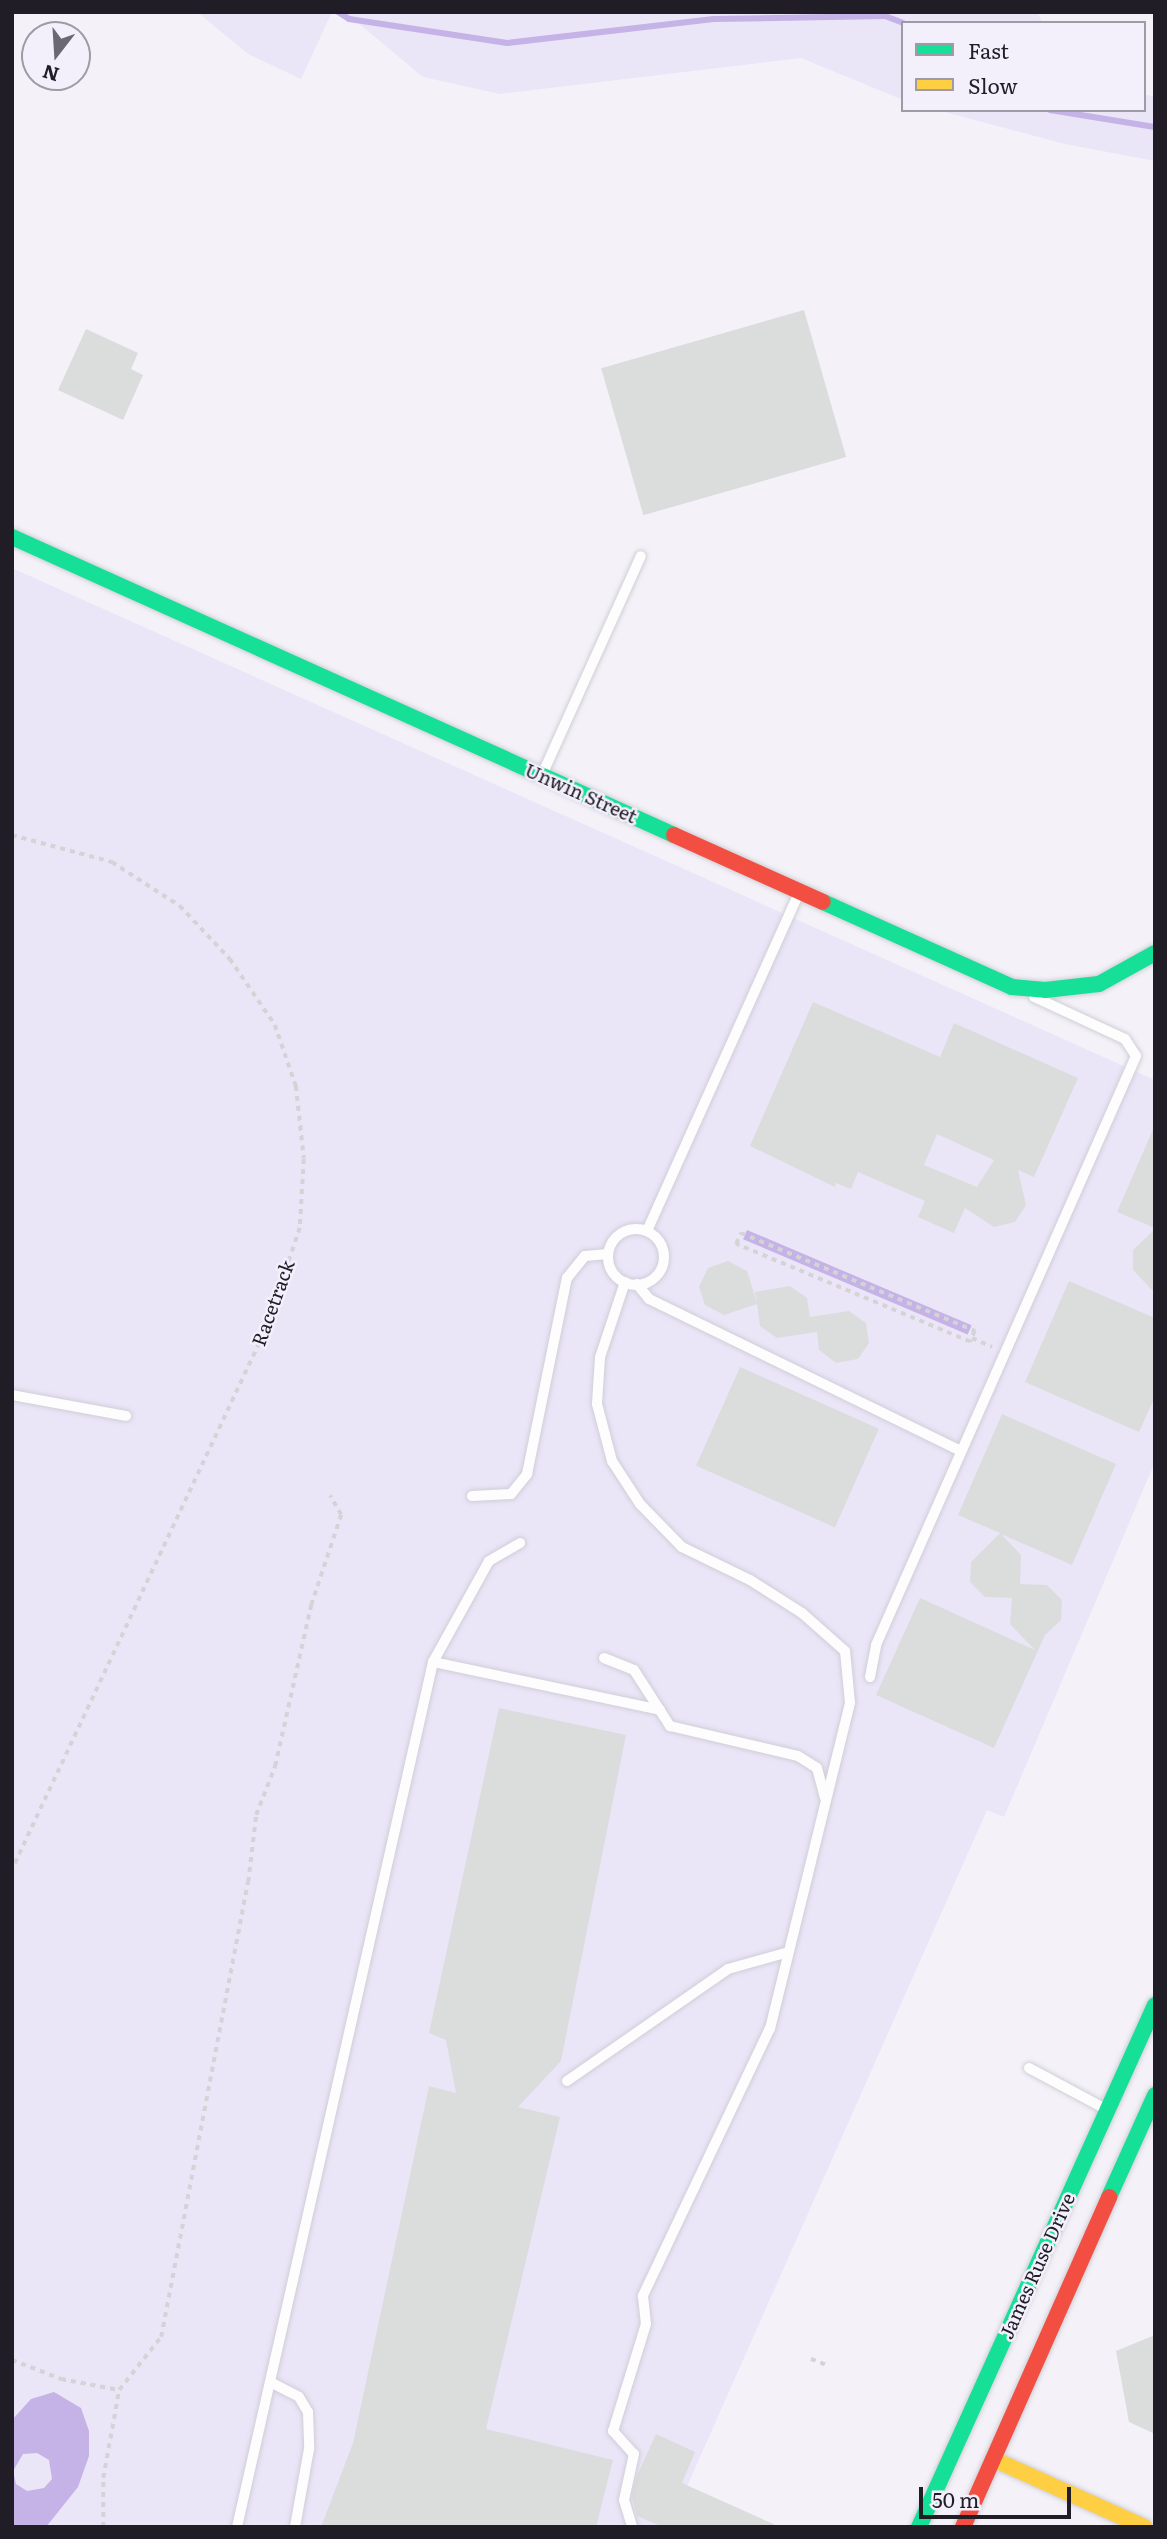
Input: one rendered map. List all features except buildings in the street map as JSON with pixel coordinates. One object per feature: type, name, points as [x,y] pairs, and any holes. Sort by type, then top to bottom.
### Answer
[{"type":"street","name":"Unwin Street","points":[[12,537],[1012,987],[1045,990],[1099,984],[1155,953]]},
{"type":"street","name":"James Ruse Drive","points":[[963,2527],[1131,2120],[1155,2005]]},
{"type":"street","name":"James Ruse Drive","points":[[919,2527],[1131,2120],[1155,2095]]},
{"type":"street","points":[[993,2459],[1144,2527]]},
{"type":"lane","points":[[542,776],[641,556]]},
{"type":"lane","points":[[647,1231],[800,890]]},
{"type":"lane","points":[[870,1677],[876,1645],[1003,1351],[1136,1056],[1125,1039],[1012,987]]},
{"type":"lane","points":[[647,1231],[660,1244],[663,1262],[655,1276],[637,1284],[625,1282],[612,1271],[608,1254],[622,1233],[647,1231]]},
{"type":"lane","points":[[472,1496],[511,1494],[527,1474],[567,1278],[585,1256],[608,1254]]},
{"type":"lane","points":[[625,1282],[600,1357],[597,1404],[612,1461],[640,1504],[682,1547],[760,1586],[802,1613],[845,1651],[850,1703],[770,2028],[643,2296],[646,2324],[613,2431],[634,2454],[624,2500],[632,2527]]},
{"type":"lane","points":[[637,1284],[649,1299],[960,1451]]},
{"type":"lane","points":[[12,1395],[126,1416]]},
{"type":"lane","points":[[237,2527],[433,1662],[489,1561],[520,1543]]},
{"type":"lane","points":[[604,1658],[634,1670],[670,1726],[798,1756],[817,1768],[825,1798]]},
{"type":"lane","points":[[433,1662],[660,1710]]},
{"type":"lane","points":[[567,2081],[728,1969],[789,1952]]},
{"type":"lane","points":[[1029,2068],[1131,2120]]},
{"type":"lane","points":[[272,2382],[299,2397],[308,2412],[309,2449],[295,2527]]},
{"type":"path","name":"Racetrack","points":[[12,835],[112,862],[180,906],[230,959],[275,1025],[296,1086],[304,1159],[300,1228],[268,1325],[12,1870]]},
{"type":"path","points":[[741,1233],[975,1331],[972,1338],[970,1342],[736,1244],[741,1233]]},
{"type":"path","points":[[972,1338],[1003,1351]]},
{"type":"path","points":[[103,2527],[103,2478],[119,2389],[161,2337],[248,1882],[256,1815],[275,1766],[311,1605],[341,1515],[330,1496]]},
{"type":"path","points":[[811,2359],[827,2365]]},
{"type":"path","points":[[12,2360],[61,2379],[119,2389]]},
{"type":"shaded area","points":[[197,12],[332,12],[301,79],[248,54]]},
{"type":"shaded area","points":[[345,12],[1037,12],[1042,21],[901,21],[901,99],[801,58],[500,94],[423,77]]},
{"type":"shaded area","points":[[1146,95],[1155,97],[1155,161],[1065,144],[945,112],[1146,112]]},
{"type":"shaded area","points":[[12,568],[1155,1080],[1155,1462],[1004,1817],[987,1810],[669,2527],[12,2527]]},
{"type":"shaded area","points":[[747,1230],[972,1325],[968,1335],[743,1239]]},
{"type":"shaded area","points":[[54,2392],[81,2408],[89,2431],[89,2456],[78,2487],[46,2527],[12,2527],[12,2420],[31,2399]],"holes":[[[37,2453],[49,2460],[52,2479],[44,2488],[27,2491],[16,2484],[13,2471],[23,2454]]]},
{"type":"waterway","points":[[338,12],[349,19],[507,43],[714,19],[885,16],[901,22]]},
{"type":"waterway","points":[[1062,112],[1155,127]]},
{"type":"traffic: fast","points":[[12,537],[674,835]]},
{"type":"traffic: fast","points":[[823,902],[1012,987],[1045,990],[1099,984],[1155,953]]},
{"type":"traffic: fast","points":[[919,2527],[1155,2005]]},
{"type":"traffic: fast","points":[[1109,2197],[1155,2095]]},
{"type":"traffic: slow","points":[[993,2459],[1144,2527]]},
{"type":"traffic: jam","points":[[674,835],[823,902]]},
{"type":"traffic: jam","points":[[963,2527],[1109,2197]]}]
